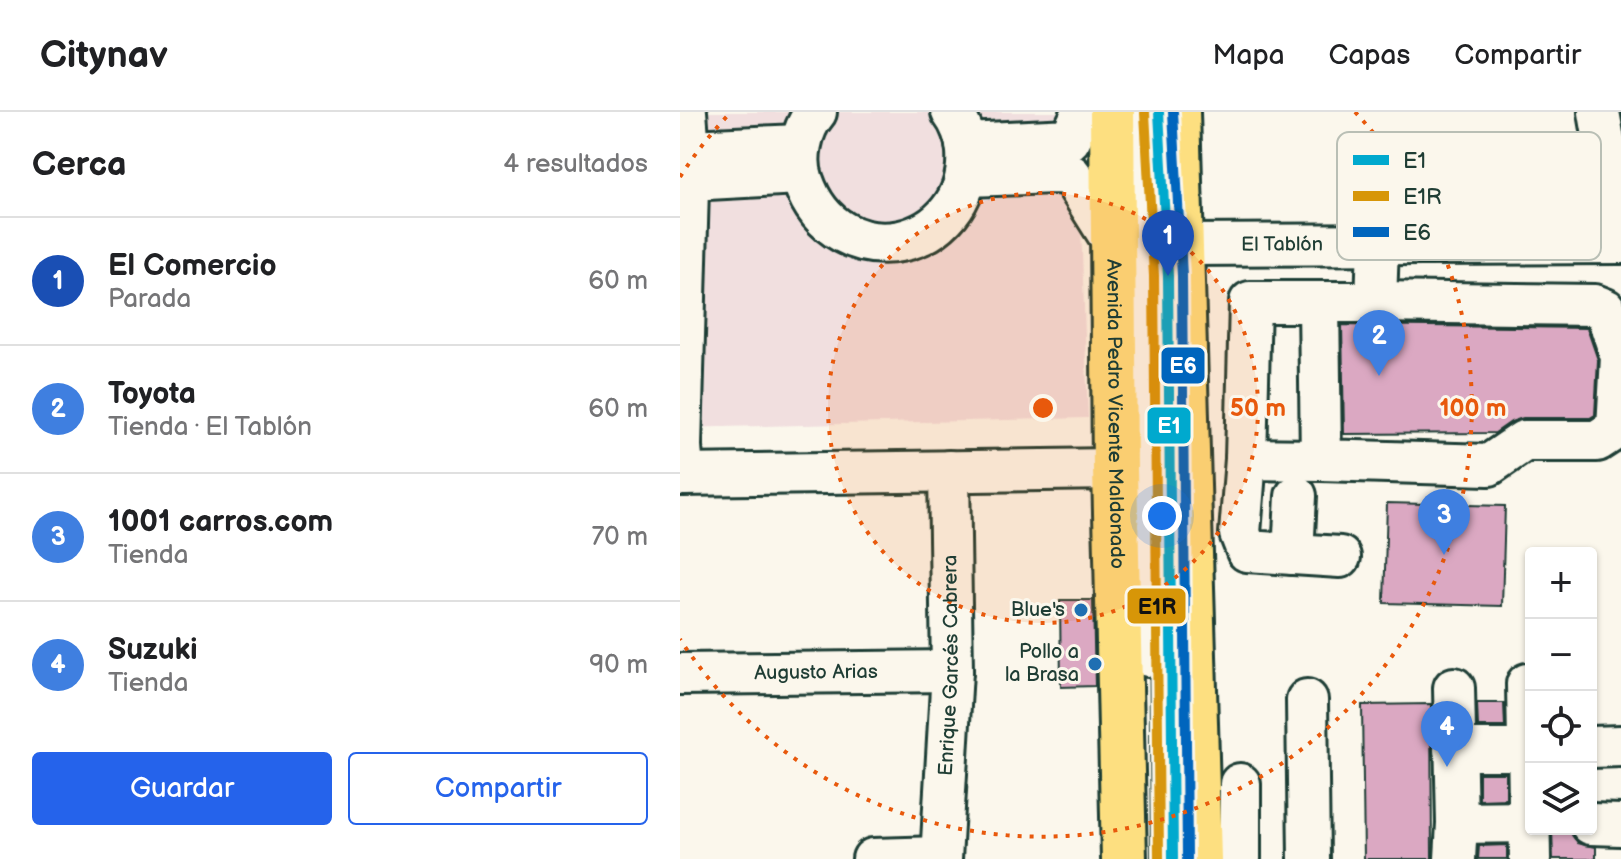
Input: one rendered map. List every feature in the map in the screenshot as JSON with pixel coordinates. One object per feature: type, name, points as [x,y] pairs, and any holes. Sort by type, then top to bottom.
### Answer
[{"type":"main road","name":"Avenida Pedro Vicente Maldonado","points":[[1112,112],[1115,469],[1124,859]]},
{"type":"main road","points":[[1177,112],[1199,859]]},
{"type":"street","points":[[1139,112],[1150,859]]},
{"type":"street","points":[[1159,112],[1168,276],[1173,859]]},
{"type":"street","points":[[1599,112],[1620,243]]},
{"type":"street","points":[[1115,245],[1074,142],[961,144],[956,203],[936,225],[911,239],[882,244],[853,239],[828,224],[810,201],[805,144],[688,147],[681,391],[682,475],[1115,469]]},
{"type":"street","name":"El Tablón","points":[[1182,245],[1337,245]]},
{"type":"street","points":[[1376,302],[1377,260]]},
{"type":"street","points":[[1246,459],[1489,465],[1524,441],[1597,441],[1617,428],[1621,357],[1605,309],[1595,305],[1250,302],[1242,542],[1247,551],[1340,557]]},
{"type":"street","points":[[1319,303],[1321,460]]},
{"type":"street","name":"Enrique Garcés Cabrera","points":[[941,858],[952,671],[949,471]]},
{"type":"street","points":[[1293,554],[1296,496]]},
{"type":"street","name":"Augusto Arias","points":[[680,674],[952,671]]},
{"type":"street","points":[[1454,688],[1456,841],[1525,834]]},
{"type":"street","points":[[1307,700],[1309,859]]},
{"type":"street","points":[[1597,747],[1621,746]]},
{"type":"street","points":[[1454,750],[1525,750]]},
{"type":"street","points":[[1240,784],[1240,859]]},
{"type":"street","points":[[1597,824],[1621,825]]},
{"type":"street","points":[[873,859],[941,858]]},
{"type":"shaded area","points":[[680,112],[1077,112],[1088,418],[680,428]]},
{"type":"building","points":[[1342,325],[1587,328],[1598,360],[1595,415],[1590,418],[1523,418],[1495,433],[1344,434]]},
{"type":"building","points":[[1387,503],[1505,506],[1502,606],[1384,603]]},
{"type":"building","points":[[1060,600],[1093,600],[1095,686],[1061,687]]},
{"type":"building","points":[[1477,703],[1504,703],[1505,727],[1478,727]]},
{"type":"building","points":[[1431,704],[1432,859],[1364,859],[1362,705]]},
{"type":"building","points":[[1479,773],[1506,773],[1506,799],[1479,800]]},
{"type":"building","points":[[1552,835],[1573,835],[1578,843],[1596,847],[1596,859],[1553,859]]},
{"type":"building","points":[[1507,845],[1507,859],[1478,859],[1479,846]]},
{"type":"transit line","name":"E1","points":[[1159,112],[1168,276],[1173,859]]},
{"type":"transit line","name":"E6","points":[[1173,112],[1182,276],[1187,859]]},
{"type":"transit line","name":"E1R","points":[[1145,113],[1154,276],[1159,859]]},
{"type":"place","name":"El Comercio","points":[[1168,276]]},
{"type":"place","name":"Toyota","points":[[1379,376]]},
{"type":"place","name":"1001 carros.com","points":[[1444,555]]},
{"type":"place","name":"Blue's","points":[[1081,610]]},
{"type":"place","name":"Pollo a la Brasa","points":[[1095,664]]},
{"type":"place","name":"Suzuki","points":[[1447,767]]}]
